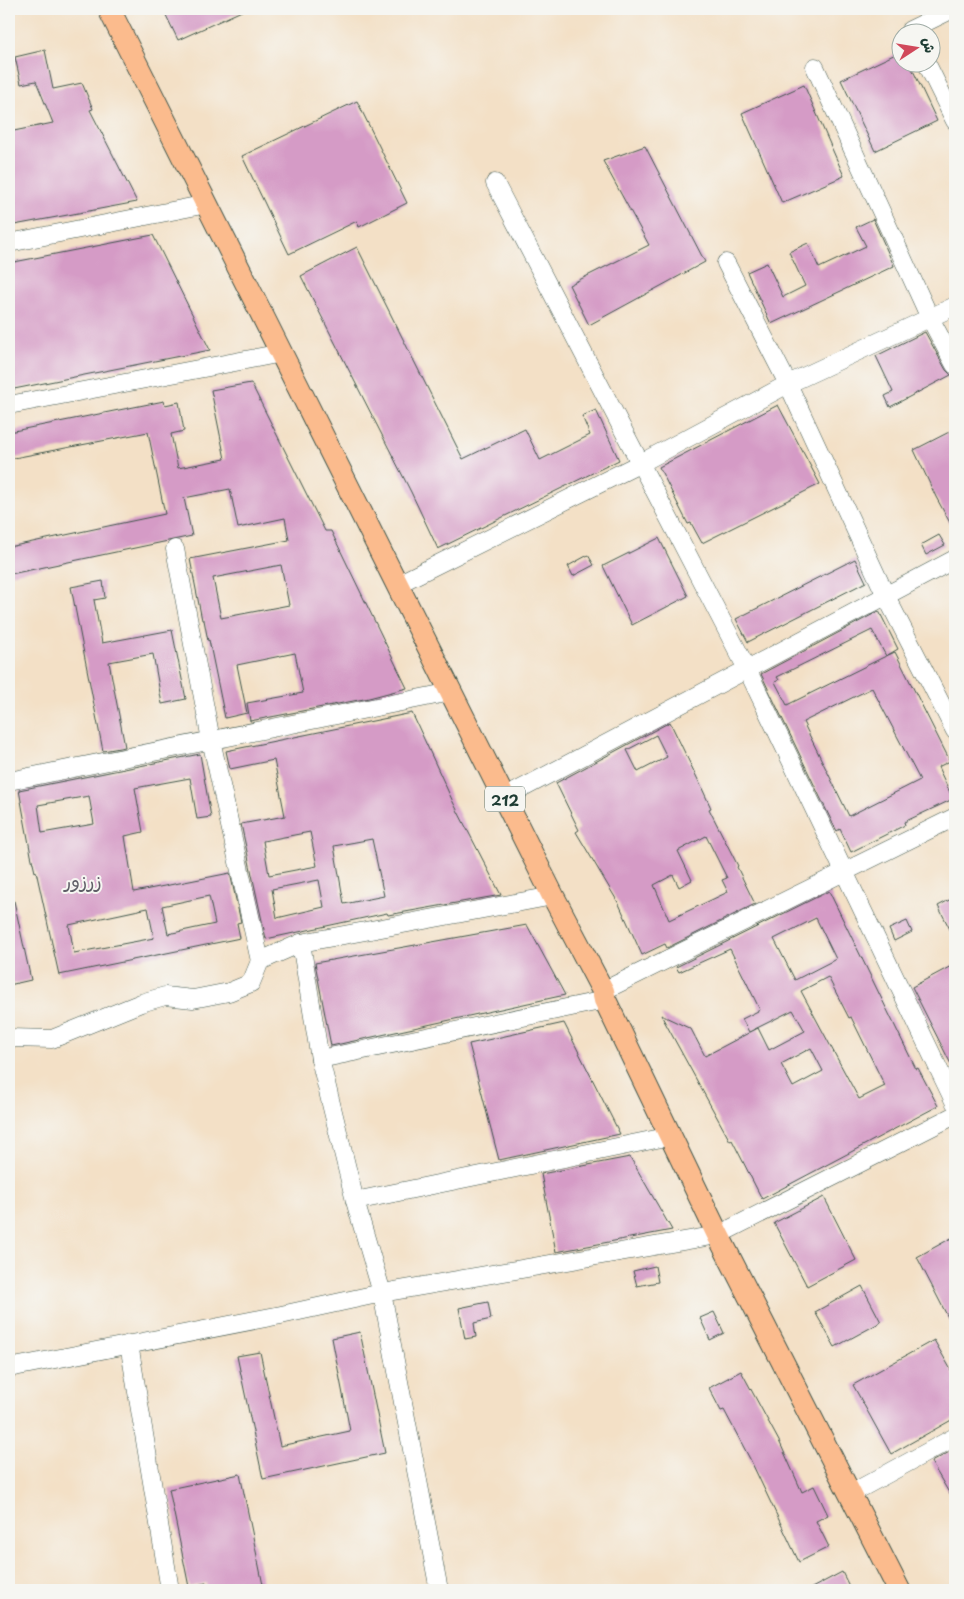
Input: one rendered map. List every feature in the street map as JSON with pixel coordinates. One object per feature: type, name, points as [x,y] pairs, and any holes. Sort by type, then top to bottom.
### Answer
[{"type":"main road","name":"212","points":[[109,9],[604,996],[718,1235],[899,1590]]},
{"type":"street","points":[[926,22],[953,9]]},
{"type":"street","points":[[815,67],[930,318],[955,366]]},
{"type":"street","points":[[931,72],[955,121]]},
{"type":"street","points":[[495,182],[747,669],[955,1103]]},
{"type":"street","points":[[9,243],[207,204]]},
{"type":"street","points":[[726,263],[788,384],[886,596],[955,731]]},
{"type":"street","points":[[398,584],[641,463],[788,384],[955,306]]},
{"type":"street","points":[[9,405],[282,353]]},
{"type":"street","points":[[9,1038],[52,1039],[141,1003],[165,996],[192,999],[229,992],[251,983],[260,962],[211,740],[174,549]]},
{"type":"street","points":[[504,798],[955,559]]},
{"type":"street","points":[[9,781],[451,692]]},
{"type":"street","points":[[320,1059],[604,996],[955,817]]},
{"type":"street","points":[[260,962],[301,943],[553,896]]},
{"type":"street","points":[[301,943],[320,1059],[355,1202],[382,1293],[438,1590]]},
{"type":"street","points":[[9,1368],[281,1315],[382,1293],[718,1235],[955,1115]]},
{"type":"street","points":[[355,1202],[671,1136]]},
{"type":"street","points":[[129,1344],[170,1590]]},
{"type":"street","points":[[850,1494],[955,1437]]},
{"type":"building","points":[[163,9],[246,9],[178,40]]},
{"type":"building","points":[[45,50],[53,89],[82,83],[93,109],[90,110],[137,202],[9,226],[9,132],[53,123],[36,81],[21,84],[15,57]]},
{"type":"building","points":[[892,56],[892,72],[914,72],[937,121],[875,151],[841,80]]},
{"type":"building","points":[[804,85],[844,176],[782,203],[742,113]]},
{"type":"building","points":[[357,101],[407,203],[359,227],[357,221],[289,254],[242,156]]},
{"type":"building","points":[[645,146],[705,262],[589,325],[569,285],[649,245],[603,161]]},
{"type":"building","points":[[873,219],[894,266],[771,324],[747,272],[767,263],[783,297],[805,286],[789,252],[808,243],[819,268],[866,246],[856,227]]},
{"type":"building","points":[[153,235],[210,350],[9,390],[9,263]]},
{"type":"building","points":[[357,247],[463,459],[525,429],[540,460],[590,435],[582,416],[596,410],[619,460],[438,549],[301,276]]},
{"type":"building","points":[[925,332],[946,370],[951,375],[890,407],[885,396],[893,392],[876,356]]},
{"type":"building","points":[[251,383],[325,531],[331,531],[407,688],[369,698],[250,721],[247,703],[303,693],[295,653],[237,665],[247,713],[225,718],[190,559],[289,540],[285,518],[238,528],[230,489],[184,498],[192,536],[11,574],[9,547],[165,514],[148,432],[9,459],[9,432],[164,401],[165,405],[179,402],[184,431],[171,434],[178,468],[225,459],[211,390]],"holes":[[[281,565],[289,605],[221,618],[213,578]]]},
{"type":"building","points":[[778,405],[820,484],[702,543],[691,523],[688,524],[659,467]]},
{"type":"building","points":[[955,429],[955,532],[914,450]]},
{"type":"building","points":[[939,535],[945,545],[926,555],[921,545]]},
{"type":"building","points":[[659,538],[688,596],[632,625],[603,566]]},
{"type":"building","points":[[588,555],[594,565],[573,576],[568,566]]},
{"type":"building","points":[[855,559],[866,582],[748,642],[736,619]]},
{"type":"building","points":[[103,581],[105,598],[94,600],[102,643],[172,630],[186,699],[162,704],[153,654],[109,662],[125,747],[103,751],[71,587]]},
{"type":"building","points":[[879,611],[898,649],[886,656],[895,652],[950,761],[938,767],[953,799],[904,822],[905,825],[851,852],[840,829],[837,831],[833,824],[761,674]],"holes":[[[872,630],[886,656],[787,705],[775,682],[779,680],[777,677]],[[872,688],[920,780],[849,816],[803,722]]]},
{"type":"building","points":[[412,713],[454,804],[501,895],[388,915],[387,913],[266,939],[241,824],[285,816],[274,760],[230,769],[226,751]],"holes":[[[310,832],[317,866],[269,875],[263,841]],[[372,839],[384,896],[344,904],[334,846]],[[319,880],[324,907],[277,918],[272,889]]]},
{"type":"building","points":[[670,722],[755,904],[667,948],[665,944],[642,955],[619,904],[576,832],[579,830],[556,783]],"holes":[[[656,735],[667,757],[638,772],[627,750]],[[706,836],[727,878],[722,880],[728,892],[669,920],[654,885],[673,875],[679,887],[692,880],[678,851]]]},
{"type":"building","points":[[200,754],[211,817],[197,819],[190,778],[135,788],[143,832],[125,836],[134,892],[230,873],[241,922],[237,923],[240,938],[59,975],[31,855],[19,790]],"holes":[[[89,796],[94,824],[42,833],[38,805]],[[209,896],[215,924],[168,934],[162,906]],[[148,908],[154,938],[74,953],[69,925]]]},
{"type":"building","points":[[829,891],[916,1069],[918,1068],[938,1106],[762,1199],[732,1140],[730,1141],[661,1015],[691,1029],[705,1056],[758,1028],[769,1050],[805,1031],[793,1010],[749,1032],[742,1019],[760,1010],[730,949],[679,972],[676,967]],"holes":[[[816,918],[836,959],[795,980],[774,939]],[[828,977],[849,1018],[851,1017],[885,1086],[859,1099],[801,991]],[[811,1048],[823,1071],[793,1087],[781,1064]]]},
{"type":"building","points":[[955,897],[955,939],[938,906]]},
{"type":"building","points":[[14,901],[31,980],[9,985],[9,902]]},
{"type":"building","points":[[907,921],[912,932],[894,941],[889,929]]},
{"type":"building","points":[[527,925],[565,995],[331,1046],[315,963]]},
{"type":"building","points":[[955,964],[955,1072],[912,987]]},
{"type":"building","points":[[564,1023],[620,1134],[499,1160],[469,1044]]},
{"type":"building","points":[[630,1157],[672,1230],[556,1252],[541,1174]]},
{"type":"building","points":[[824,1197],[856,1260],[807,1286],[774,1223]]},
{"type":"building","points":[[955,1236],[955,1331],[917,1257]]},
{"type":"building","points":[[655,1266],[658,1282],[637,1286],[633,1271]]},
{"type":"building","points":[[862,1286],[881,1322],[835,1347],[815,1312]]},
{"type":"building","points":[[488,1302],[491,1319],[474,1323],[476,1337],[465,1339],[459,1308]]},
{"type":"building","points":[[714,1312],[724,1333],[710,1340],[700,1318]]},
{"type":"building","points":[[360,1332],[385,1453],[263,1479],[237,1356],[260,1352],[280,1446],[350,1431],[332,1338]]},
{"type":"building","points":[[934,1340],[955,1377],[955,1418],[891,1454],[853,1385]]},
{"type":"building","points":[[741,1371],[780,1443],[802,1492],[814,1486],[828,1515],[816,1521],[829,1547],[799,1562],[750,1459],[724,1410],[721,1411],[709,1388]]},
{"type":"building","points":[[955,1449],[955,1503],[931,1462]]},
{"type":"building","points":[[240,1474],[264,1590],[207,1590],[206,1583],[189,1587],[169,1489]]},
{"type":"building","points":[[842,1572],[851,1590],[808,1590]]},
{"type":"district","name":"زرزور","points":[[83,880]]}]
